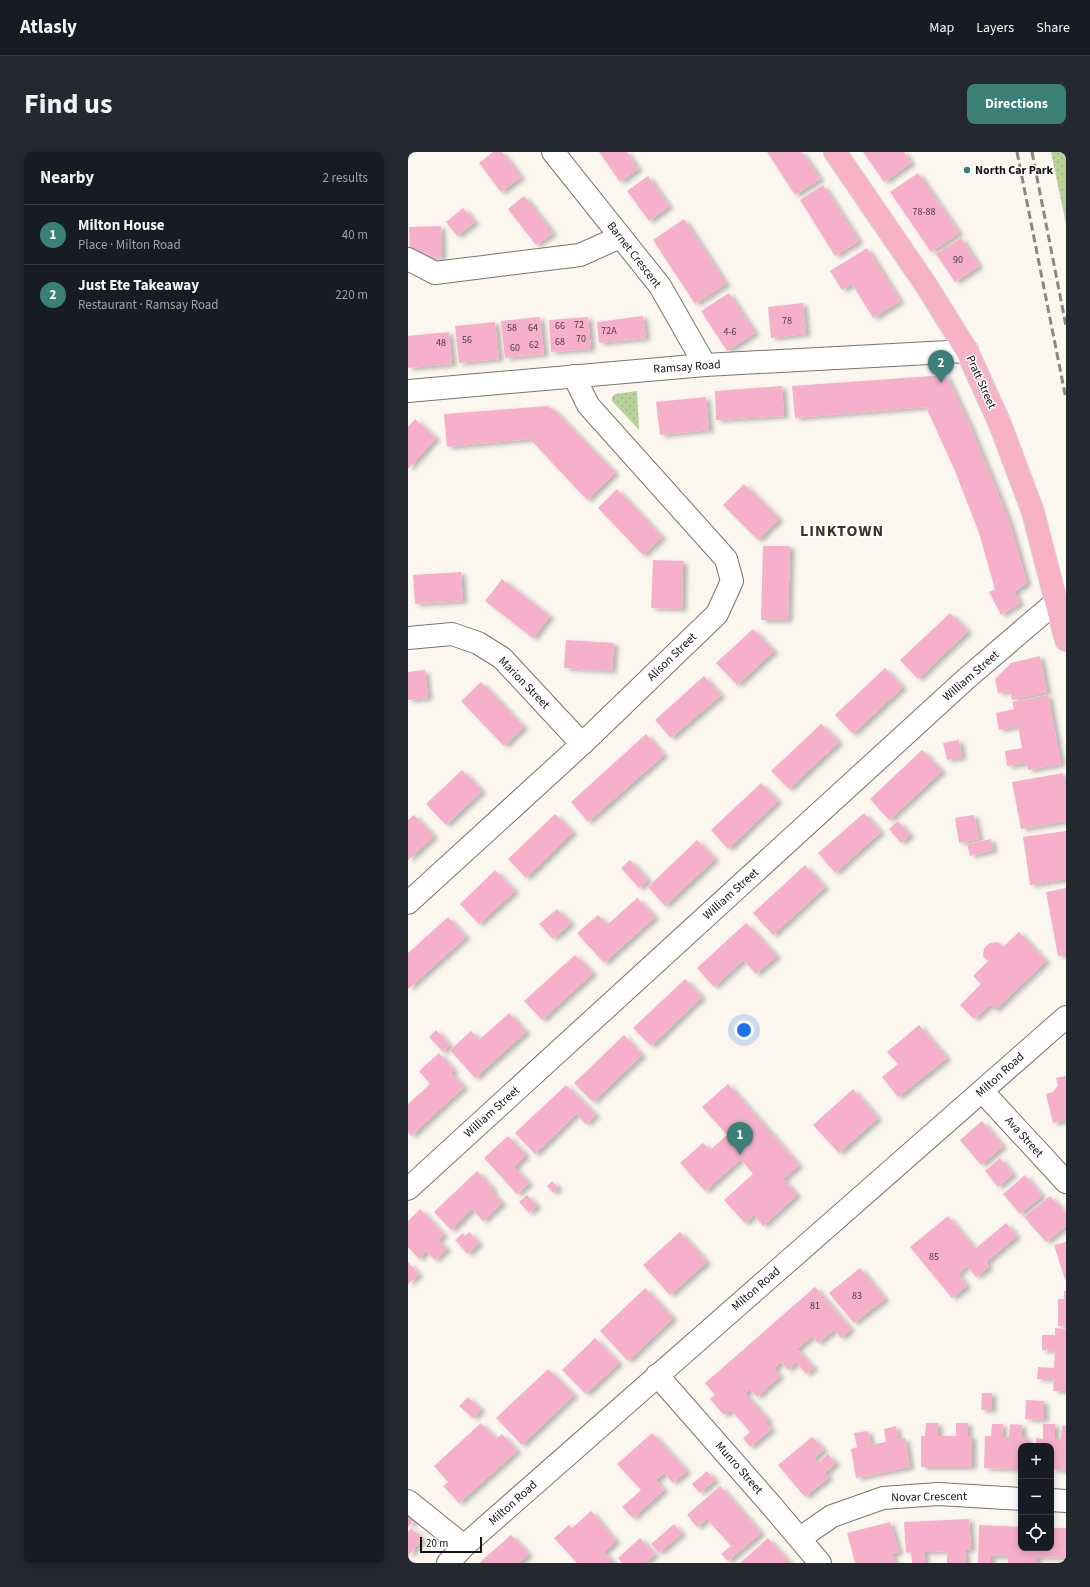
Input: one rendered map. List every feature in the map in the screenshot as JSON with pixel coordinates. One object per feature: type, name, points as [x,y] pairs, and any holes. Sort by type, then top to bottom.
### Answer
[{"type":"main road","name":"Pratt Street","points":[[835,152],[926,285],[967,351],[1000,424],[1033,512],[1066,640]]},
{"type":"street","name":"Barnet Crescent","points":[[553,152],[660,286],[705,366]]},
{"type":"street","points":[[408,259],[435,273],[580,255],[620,236]]},
{"type":"street","name":"Ramsay Road","points":[[408,391],[705,366],[967,351]]},
{"type":"street","name":"Alison Street","points":[[408,903],[582,744],[717,614],[732,581],[726,559],[588,405],[574,376]]},
{"type":"street","name":"William Street","points":[[408,1189],[967,678],[1057,601]]},
{"type":"street","name":"Marion Street","points":[[408,638],[452,634],[478,643],[502,658],[582,744]]},
{"type":"street","name":"Milton Road","points":[[448,1563],[464,1546],[657,1375],[1066,1017]]},
{"type":"street","name":"Ava Street","points":[[982,1091],[1066,1182]]},
{"type":"street","name":"Munro Street","points":[[657,1375],[800,1538],[820,1563]]},
{"type":"street","name":"Novar Crescent","points":[[800,1538],[832,1516],[883,1498],[938,1494],[1018,1499]]},
{"type":"street","points":[[1054,1500],[1066,1501]]},
{"type":"street","points":[[408,1501],[464,1546]]},
{"type":"green space","points":[[1051,152],[1066,152],[1066,224]]},
{"type":"green space","points":[[637,391],[639,430],[612,401],[612,397],[615,394]]},
{"type":"building","points":[[493,152],[502,152],[521,177],[501,192],[479,163]]},
{"type":"building","points":[[599,152],[627,152],[638,169],[620,182]]},
{"type":"building","points":[[767,152],[802,152],[820,179],[795,195]]},
{"type":"building","points":[[863,152],[904,152],[911,163],[884,182]]},
{"type":"building","points":[[918,173],[959,233],[931,252],[890,192]]},
{"type":"building","points":[[648,176],[669,206],[649,221],[627,191]]},
{"type":"building","points":[[823,185],[859,241],[835,256],[800,200]]},
{"type":"building","points":[[524,196],[553,233],[536,245],[508,209]]},
{"type":"building","points":[[463,208],[475,222],[457,236],[446,222]]},
{"type":"building","points":[[684,219],[726,284],[695,304],[653,240]]},
{"type":"building","points":[[441,226],[442,257],[410,259],[409,227]]},
{"type":"building","points":[[961,238],[979,266],[955,282],[936,254]]},
{"type":"building","points":[[867,248],[900,301],[873,318],[852,284],[842,290],[830,271]]},
{"type":"building","points":[[729,293],[755,333],[727,351],[701,311]]},
{"type":"building","points":[[803,303],[806,334],[771,338],[768,307]]},
{"type":"building","points":[[643,316],[646,338],[599,343],[597,322]]},
{"type":"building","points":[[540,317],[544,354],[505,358],[501,321]]},
{"type":"building","points":[[588,317],[591,349],[551,352],[549,320]]},
{"type":"building","points":[[495,322],[499,359],[459,363],[455,326]]},
{"type":"building","points":[[449,332],[452,364],[408,368],[408,336]]},
{"type":"building","points":[[946,375],[970,426],[1009,521],[1027,583],[1014,592],[1020,603],[1001,615],[989,592],[995,589],[979,533],[955,471],[926,407],[795,418],[792,386]]},
{"type":"building","points":[[782,386],[784,416],[716,420],[715,391]]},
{"type":"building","points":[[706,397],[709,430],[660,435],[656,402]]},
{"type":"building","points":[[547,406],[555,411],[615,473],[587,500],[530,439],[447,447],[444,414]]},
{"type":"building","points":[[415,419],[436,438],[408,469],[408,427]]},
{"type":"building","points":[[744,484],[779,519],[758,540],[723,505]]},
{"type":"building","points":[[617,489],[662,537],[643,555],[598,508]]},
{"type":"building","points":[[763,546],[790,546],[788,620],[761,620]]},
{"type":"building","points":[[653,560],[683,561],[682,609],[651,608]]},
{"type":"building","points":[[461,572],[463,601],[415,604],[413,575]]},
{"type":"building","points":[[502,579],[550,616],[533,638],[485,601]]},
{"type":"building","points":[[950,613],[968,631],[918,679],[900,660]]},
{"type":"building","points":[[753,629],[774,651],[737,685],[716,663]]},
{"type":"building","points":[[566,640],[614,643],[612,671],[564,668]]},
{"type":"building","points":[[1040,656],[1047,692],[1012,700],[1010,691],[998,693],[995,679],[1011,663]]},
{"type":"building","points":[[885,668],[903,687],[853,734],[835,715]]},
{"type":"building","points":[[425,670],[428,698],[408,700],[408,672]]},
{"type":"building","points":[[704,676],[721,695],[671,738],[655,720]]},
{"type":"building","points":[[481,682],[524,727],[504,746],[461,701]]},
{"type":"building","points":[[1048,695],[1061,764],[1028,770],[1027,763],[1007,766],[1005,751],[1022,748],[1018,726],[999,730],[996,713],[1014,709],[1012,702]]},
{"type":"building","points":[[821,724],[839,742],[789,789],[771,771]]},
{"type":"building","points":[[646,734],[664,755],[588,822],[571,802]]},
{"type":"building","points":[[959,740],[962,757],[947,760],[943,743]]},
{"type":"building","points":[[922,750],[942,771],[889,820],[870,799]]},
{"type":"building","points":[[462,770],[482,791],[446,825],[426,804]]},
{"type":"building","points":[[1063,773],[1066,791],[1066,821],[1021,829],[1012,782]]},
{"type":"building","points":[[761,783],[778,801],[728,849],[711,830]]},
{"type":"building","points":[[864,813],[881,832],[835,873],[818,853]]},
{"type":"building","points":[[555,814],[573,832],[526,878],[508,859]]},
{"type":"building","points":[[414,815],[434,836],[408,860],[408,820]]},
{"type":"building","points":[[974,815],[979,839],[959,843],[955,818]]},
{"type":"building","points":[[898,821],[910,835],[901,843],[889,829]]},
{"type":"building","points":[[1066,831],[1066,879],[1030,885],[1023,837]]},
{"type":"building","points":[[991,839],[993,850],[970,856],[967,844]]},
{"type":"building","points":[[697,840],[715,859],[665,906],[648,887]]},
{"type":"building","points":[[630,860],[648,880],[639,888],[621,868]]},
{"type":"building","points":[[805,865],[825,887],[773,935],[753,913]]},
{"type":"building","points":[[495,870],[515,891],[479,924],[460,904]]},
{"type":"building","points":[[1066,888],[1066,955],[1058,956],[1046,892]]},
{"type":"building","points":[[637,898],[655,917],[604,963],[577,933],[598,915],[607,925]]},
{"type":"building","points":[[557,909],[571,923],[553,939],[539,924]]},
{"type":"building","points":[[448,917],[466,937],[408,989],[408,953]]},
{"type":"building","points":[[746,923],[777,956],[756,974],[743,960],[714,987],[697,968]]},
{"type":"building","points":[[1019,932],[1046,961],[995,1010],[990,1005],[974,1019],[960,1005],[981,984],[973,976],[988,961],[983,956],[984,948],[990,943],[998,942],[1003,947]]},
{"type":"building","points":[[575,955],[593,973],[542,1020],[524,1001]]},
{"type":"building","points":[[685,979],[702,997],[651,1046],[633,1028]]},
{"type":"building","points":[[509,1013],[526,1032],[475,1078],[450,1050],[471,1031],[479,1040]]},
{"type":"building","points":[[919,1025],[947,1058],[898,1097],[882,1077],[898,1064],[887,1052]]},
{"type":"building","points":[[436,1030],[450,1045],[443,1052],[429,1037]]},
{"type":"building","points":[[624,1035],[642,1055],[593,1102],[574,1083]]},
{"type":"building","points":[[439,1053],[454,1070],[451,1073],[464,1087],[411,1136],[408,1132],[408,1104],[430,1084],[419,1071]]},
{"type":"building","points":[[1066,1076],[1066,1120],[1053,1123],[1046,1094],[1053,1092],[1058,1085],[1056,1078]]},
{"type":"building","points":[[728,1084],[799,1165],[783,1179],[797,1195],[763,1226],[754,1215],[745,1223],[724,1200],[753,1174],[741,1159],[705,1191],[680,1163],[703,1143],[710,1150],[727,1135],[702,1107]]},
{"type":"building","points":[[566,1085],[596,1115],[586,1124],[576,1114],[535,1154],[515,1133]]},
{"type":"building","points":[[853,1089],[878,1118],[839,1153],[813,1125]]},
{"type":"building","points":[[982,1121],[1003,1146],[981,1165],[960,1140]]},
{"type":"building","points":[[508,1136],[526,1155],[514,1167],[529,1183],[517,1194],[484,1158]]},
{"type":"building","points":[[1000,1158],[1013,1174],[998,1187],[985,1171]]},
{"type":"building","points":[[477,1171],[493,1189],[491,1191],[502,1203],[483,1221],[472,1209],[451,1230],[434,1212]]},
{"type":"building","points":[[1025,1175],[1042,1196],[1020,1214],[1003,1194]]},
{"type":"building","points":[[552,1181],[558,1188],[553,1193],[547,1186]]},
{"type":"building","points":[[527,1195],[537,1206],[529,1213],[519,1202]]},
{"type":"building","points":[[1050,1196],[1066,1214],[1066,1226],[1046,1242],[1024,1217]]},
{"type":"building","points":[[420,1209],[444,1235],[438,1240],[447,1249],[435,1260],[426,1251],[419,1259],[408,1247],[408,1221]]},
{"type":"building","points":[[948,1216],[975,1249],[1006,1223],[1017,1236],[986,1262],[989,1267],[976,1277],[967,1266],[958,1274],[967,1286],[952,1298],[910,1247]]},
{"type":"building","points":[[469,1232],[479,1243],[468,1254],[455,1240],[463,1233],[465,1236]]},
{"type":"building","points":[[680,1232],[707,1262],[670,1295],[643,1265]]},
{"type":"building","points":[[1066,1242],[1066,1279],[1065,1280],[1054,1245]]},
{"type":"building","points":[[408,1262],[419,1274],[408,1284]]},
{"type":"building","points":[[860,1268],[885,1299],[854,1323],[829,1293]]},
{"type":"building","points":[[815,1287],[851,1329],[841,1338],[834,1330],[818,1343],[812,1336],[797,1349],[814,1368],[806,1374],[796,1362],[788,1370],[781,1362],[774,1369],[780,1376],[757,1397],[750,1389],[745,1394],[769,1420],[766,1423],[772,1429],[750,1447],[743,1438],[750,1432],[731,1410],[724,1415],[710,1399],[715,1395],[705,1383]]},
{"type":"building","points":[[645,1288],[673,1318],[628,1361],[600,1331]]},
{"type":"building","points":[[1064,1291],[1066,1291],[1066,1326],[1058,1326],[1058,1299],[1064,1299]]},
{"type":"building","points":[[1055,1328],[1066,1329],[1066,1391],[1053,1391],[1054,1379],[1037,1379],[1038,1367],[1054,1368],[1055,1351],[1042,1350],[1042,1335],[1055,1335]]},
{"type":"building","points":[[595,1338],[619,1363],[586,1394],[562,1370]]},
{"type":"building","points":[[548,1369],[574,1395],[522,1445],[496,1418]]},
{"type":"building","points":[[982,1393],[992,1393],[992,1410],[981,1410]]},
{"type":"building","points":[[468,1397],[481,1409],[473,1418],[459,1406]]},
{"type":"building","points":[[1026,1400],[1044,1401],[1044,1420],[1025,1419]]},
{"type":"building","points":[[481,1423],[496,1439],[502,1434],[517,1451],[459,1503],[443,1486],[448,1482],[434,1466]]},
{"type":"building","points":[[926,1423],[938,1423],[938,1436],[956,1436],[956,1423],[968,1423],[968,1436],[972,1436],[972,1467],[921,1467],[921,1436],[925,1436]]},
{"type":"building","points":[[992,1424],[1003,1424],[1002,1437],[1009,1437],[1010,1424],[1022,1425],[1022,1437],[1027,1437],[1027,1443],[1018,1443],[1018,1469],[984,1468],[985,1436],[991,1436]]},
{"type":"building","points":[[1043,1424],[1055,1424],[1055,1439],[1061,1439],[1062,1426],[1066,1426],[1066,1470],[1054,1469],[1054,1443],[1036,1443],[1036,1438],[1043,1439]]},
{"type":"building","points":[[896,1426],[898,1439],[905,1438],[910,1467],[856,1478],[851,1449],[857,1447],[854,1433],[868,1431],[871,1445],[886,1442],[884,1429]]},
{"type":"building","points":[[652,1433],[687,1471],[673,1483],[664,1473],[656,1480],[664,1490],[633,1518],[622,1507],[641,1490],[617,1464]]},
{"type":"building","points":[[812,1437],[824,1450],[814,1458],[818,1463],[828,1454],[836,1463],[825,1473],[829,1477],[805,1497],[778,1465]]},
{"type":"building","points":[[707,1471],[715,1480],[700,1493],[692,1484]]},
{"type":"building","points":[[720,1486],[761,1533],[728,1561],[721,1554],[731,1546],[707,1519],[697,1527],[687,1515]]},
{"type":"building","points":[[591,1511],[616,1541],[604,1552],[614,1563],[577,1563],[554,1538],[569,1525],[572,1528]]},
{"type":"building","points":[[408,1515],[414,1520],[408,1527]]},
{"type":"building","points":[[969,1519],[971,1549],[965,1550],[966,1563],[947,1563],[947,1551],[924,1552],[925,1563],[912,1563],[911,1552],[906,1553],[904,1522]]},
{"type":"building","points":[[890,1522],[899,1552],[892,1554],[895,1563],[855,1563],[847,1533]]},
{"type":"building","points":[[674,1524],[682,1533],[659,1553],[651,1544]]},
{"type":"building","points":[[979,1525],[1018,1527],[1018,1551],[1054,1551],[1054,1528],[1066,1528],[1066,1558],[1037,1557],[1037,1563],[1008,1563],[1008,1556],[991,1556],[991,1563],[978,1563]]},
{"type":"building","points":[[411,1528],[423,1539],[408,1556],[408,1532]]},
{"type":"building","points":[[511,1535],[529,1554],[519,1563],[479,1563]]},
{"type":"building","points":[[640,1538],[655,1554],[645,1563],[622,1563],[618,1558]]},
{"type":"building","points":[[768,1538],[790,1563],[740,1563]]},
{"type":"railway","points":[[1017,152],[1066,399]]},
{"type":"railway","points":[[1032,152],[1066,326]]},
{"type":"place","name":"North Car Park","points":[[967,170]]},
{"type":"place","name":"Just Ete Takeaway","points":[[941,383]]},
{"type":"place","name":"Milton House","points":[[740,1155]]},
{"type":"district","name":"LINKTOWN","points":[[842,531]]}]
